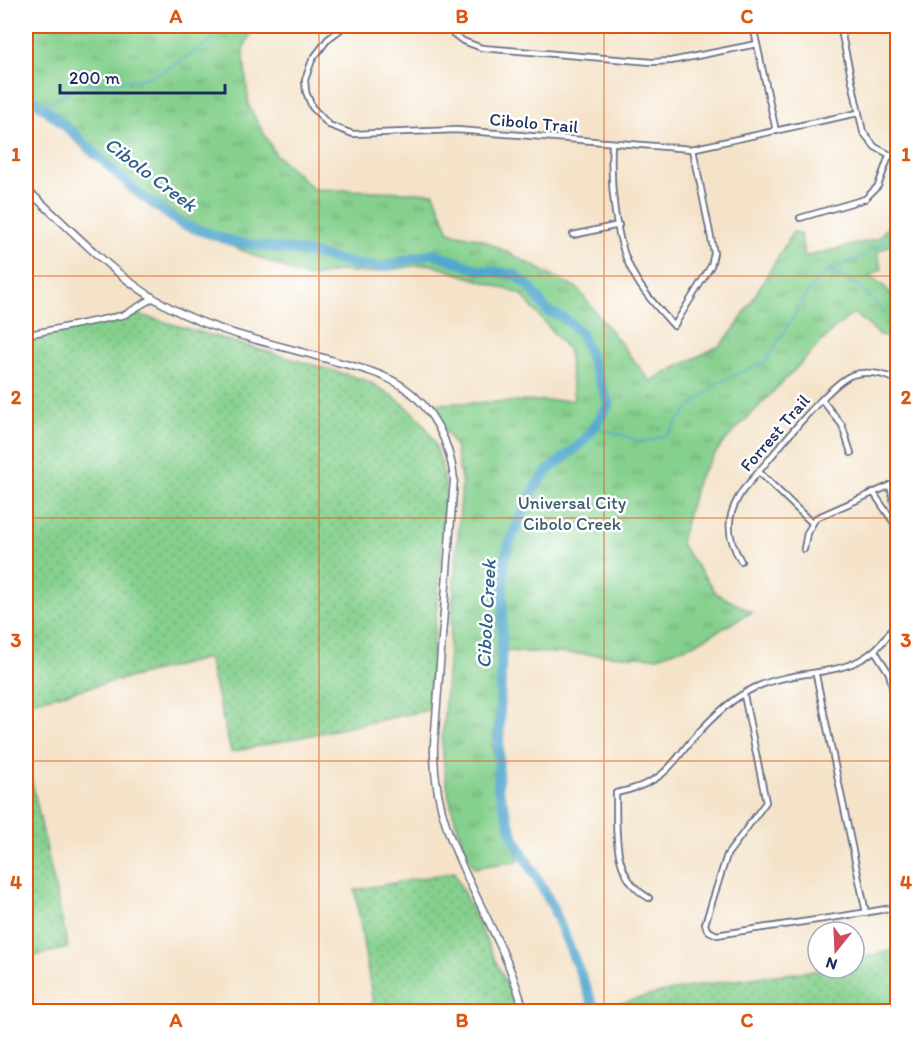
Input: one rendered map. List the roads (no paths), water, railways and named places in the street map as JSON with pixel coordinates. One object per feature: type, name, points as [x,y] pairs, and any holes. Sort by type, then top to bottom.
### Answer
[{"type":"main road","points":[[26,189],[108,265],[153,298],[214,326],[388,379],[418,399],[440,430],[450,453],[453,491],[434,744],[435,783],[451,842],[513,978],[524,1011]]},
{"type":"street","name":"Cibolo Trail","points":[[345,26],[319,49],[308,68],[305,80],[306,92],[312,107],[329,125],[353,134],[457,130],[693,149],[858,113]]},
{"type":"street","points":[[443,26],[463,41],[482,48],[652,62],[671,61],[757,44]]},
{"type":"street","points":[[753,26],[776,131]]},
{"type":"street","points":[[840,26],[858,113],[868,140],[889,156],[897,159]]},
{"type":"street","points":[[612,143],[611,179],[619,225],[633,273],[674,326],[711,266],[714,253],[693,149]]},
{"type":"street","points":[[800,218],[866,200],[878,186],[889,156]]},
{"type":"street","points":[[573,236],[619,225]]},
{"type":"street","points":[[26,335],[124,315],[153,298]]},
{"type":"street","name":"Forrest Trail","points":[[741,561],[735,551],[727,523],[735,502],[759,472],[836,386],[853,375],[874,373],[897,380]]},
{"type":"street","points":[[822,400],[842,425],[851,453]]},
{"type":"street","points":[[759,472],[812,523]]},
{"type":"street","points":[[804,549],[812,523],[828,510],[897,482]]},
{"type":"street","points":[[890,485],[896,512],[894,523]]},
{"type":"street","points":[[873,492],[894,523],[897,535]]},
{"type":"street","points":[[649,898],[629,884],[622,869],[616,793],[639,788],[658,777],[715,716],[757,687],[840,668],[875,651],[897,617]]},
{"type":"street","points":[[875,651],[889,673],[897,712]]},
{"type":"street","points":[[816,675],[866,913]]},
{"type":"street","points":[[744,695],[766,802],[727,855],[704,931],[717,934],[897,907]]},
{"type":"waterway","points":[[84,84],[133,80],[150,76],[186,58],[225,26]]},
{"type":"waterway","points":[[39,105],[51,102],[79,86]]},
{"type":"waterway","name":"Cibolo Creek","points":[[26,94],[58,119],[137,192],[181,224],[234,242],[310,253],[357,265],[382,267],[433,253],[479,270],[514,274],[531,288],[547,311],[564,318],[580,332],[609,404],[584,440],[548,471],[539,483],[521,516],[504,559],[498,788],[514,838],[552,905],[596,1012]]},
{"type":"waterway","points":[[595,427],[644,442],[667,435],[687,410],[718,383],[766,361],[811,288],[828,270],[862,257],[898,231]]},
{"type":"waterway","points":[[829,270],[860,287],[898,326]]},
{"type":"park label","name":"Universal City Cibolo Creek","points":[[572,513]]}]
